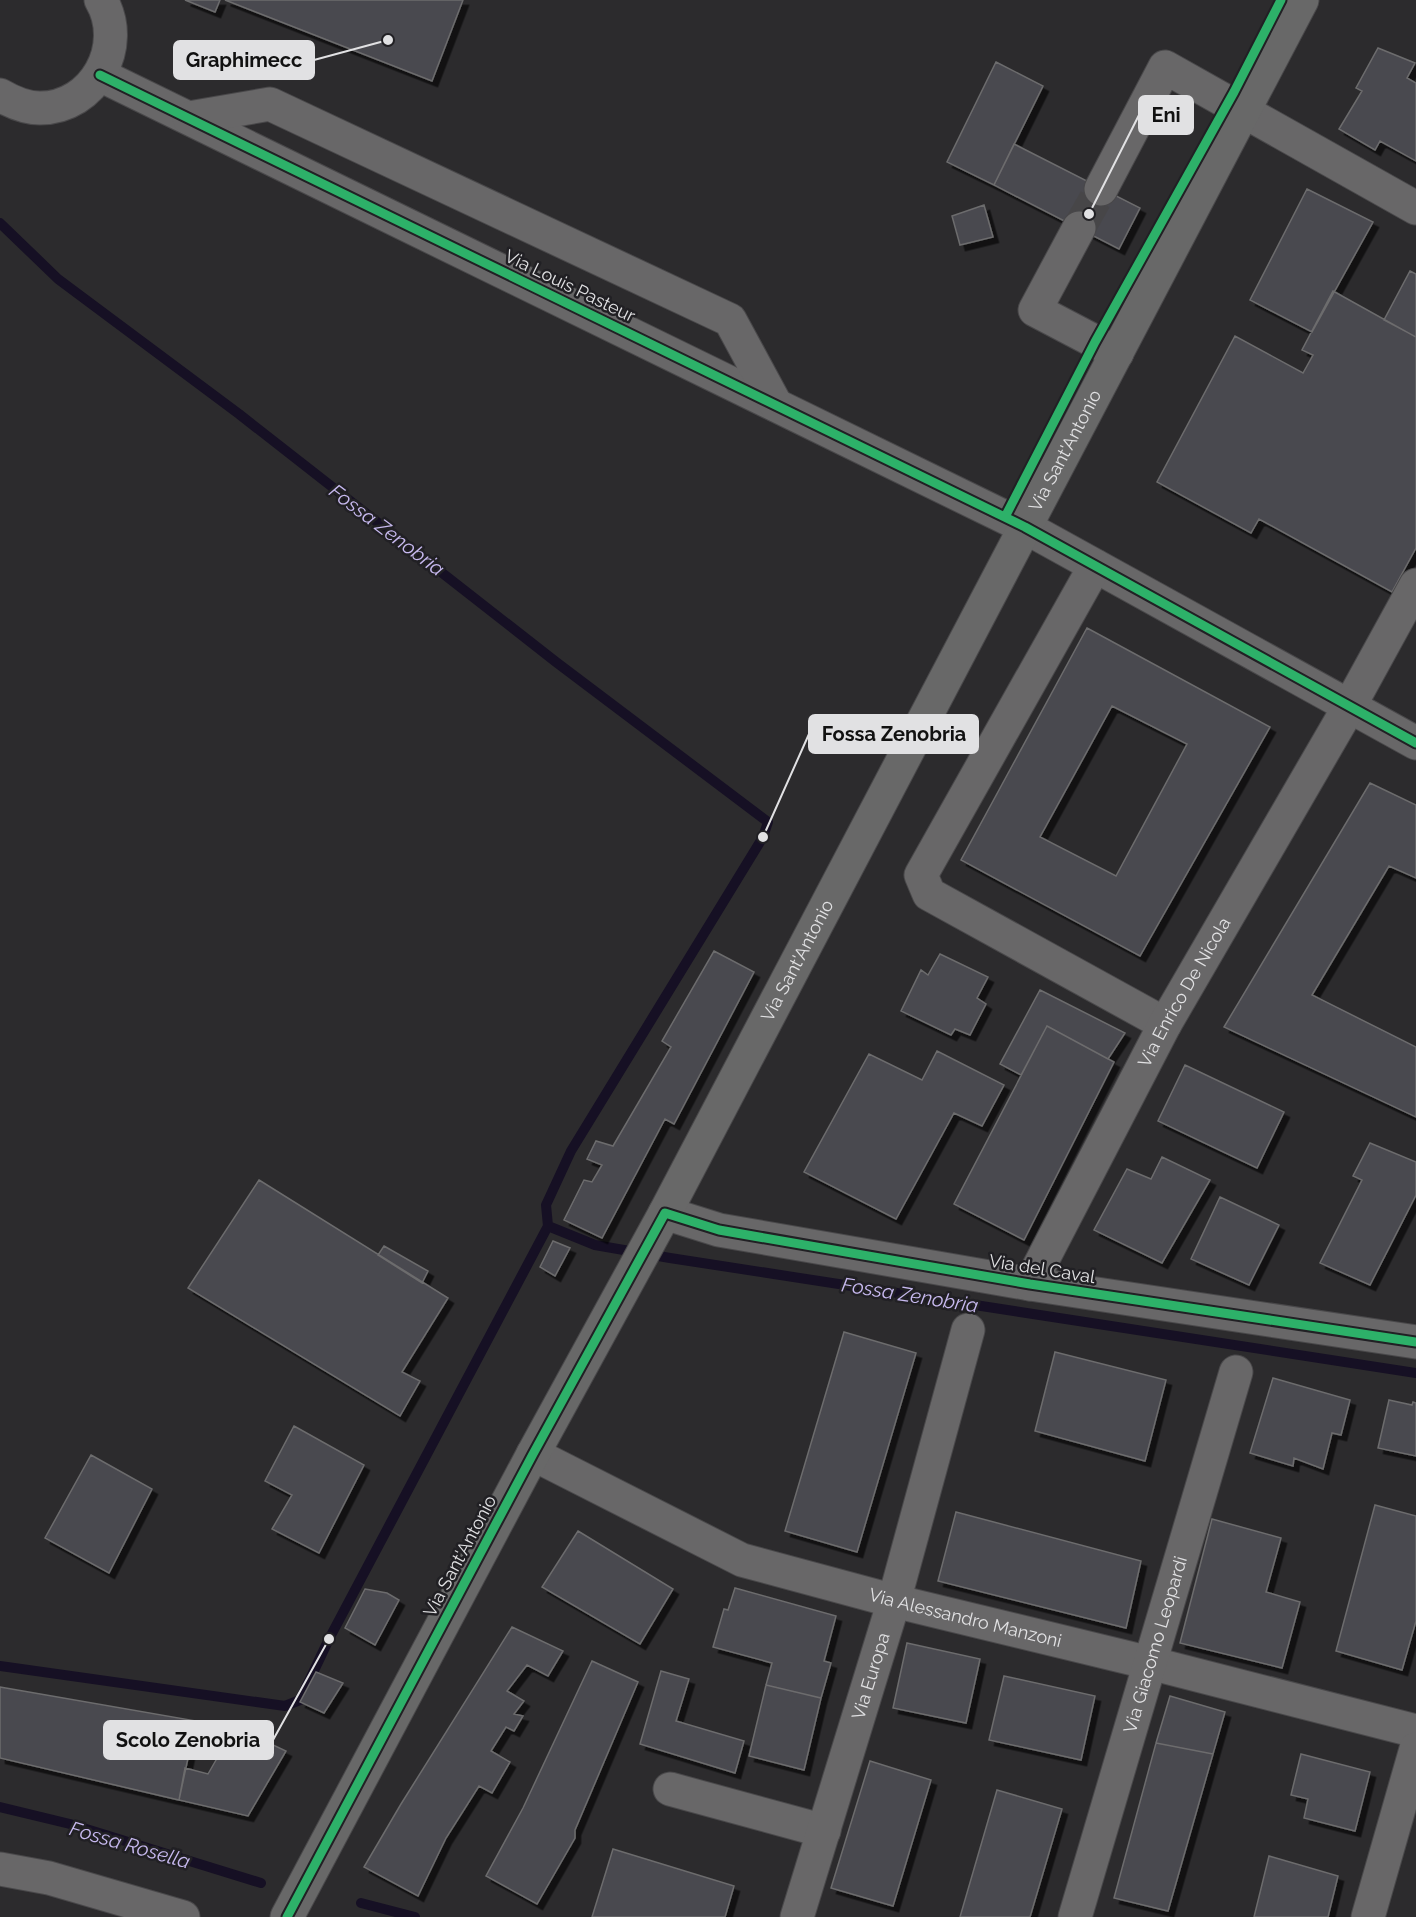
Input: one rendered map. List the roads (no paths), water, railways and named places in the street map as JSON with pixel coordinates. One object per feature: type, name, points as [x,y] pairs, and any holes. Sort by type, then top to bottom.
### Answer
[{"type":"main road","name":"Via Sant'Antonio","points":[[287,1917],[533,1454],[665,1213],[1244,111],[1295,3]]},
{"type":"street","points":[[0,95],[16,104],[40,108],[63,105],[84,93],[100,75],[109,54],[111,32],[101,0]]},
{"type":"street","points":[[1101,189],[1166,68],[1416,208]]},
{"type":"street","name":"Via Louis Pasteur","points":[[100,75],[1025,527],[1416,743]]},
{"type":"street","points":[[189,118],[270,104],[730,320],[776,405]]},
{"type":"street","points":[[1079,228],[1035,310],[1117,353]]},
{"type":"street","points":[[1095,566],[921,874],[929,894],[1165,1024]]},
{"type":"street","name":"Via Enrico De Nicola","points":[[1030,1284],[1165,1024],[1349,707],[1416,585]]},
{"type":"street","name":"Via del Caval","points":[[665,1213],[719,1230],[1030,1284],[1416,1342]]},
{"type":"street","name":"Via Europa","points":[[797,1917],[894,1600],[968,1330]]},
{"type":"street","name":"Via Giacomo Leopardi","points":[[1075,1917],[1236,1372]]},
{"type":"street","name":"Via Alessandro Manzoni","points":[[533,1454],[742,1560],[1416,1731]]},
{"type":"street","points":[[1368,1917],[1416,1749]]},
{"type":"street","points":[[670,1789],[824,1831]]},
{"type":"street","points":[[0,1869],[49,1878],[183,1917]]},
{"type":"waterway","name":"Fossa Zenobria","points":[[0,223],[58,279],[239,414],[556,662],[768,822],[763,837],[571,1151],[546,1205],[548,1226],[595,1245],[670,1258],[1416,1373]]},
{"type":"waterway","points":[[0,1666],[285,1706],[300,1700],[329,1639],[548,1226]]},
{"type":"waterway","name":"Fossa Rosella","points":[[0,1807],[70,1824],[261,1883]]},
{"type":"waterway","name":"Fossa Rosella","points":[[361,1903],[415,1917]]},
{"type":"tunnel","points":[[1079,228],[1101,189]]},
{"type":"place","name":"Graphimecc","points":[[388,40]]},
{"type":"place","name":"Eni","points":[[1089,214]]},
{"type":"place","name":"Fossa Zenobria","points":[[763,837]]},
{"type":"place","name":"Scolo Zenobria","points":[[329,1639]]}]
